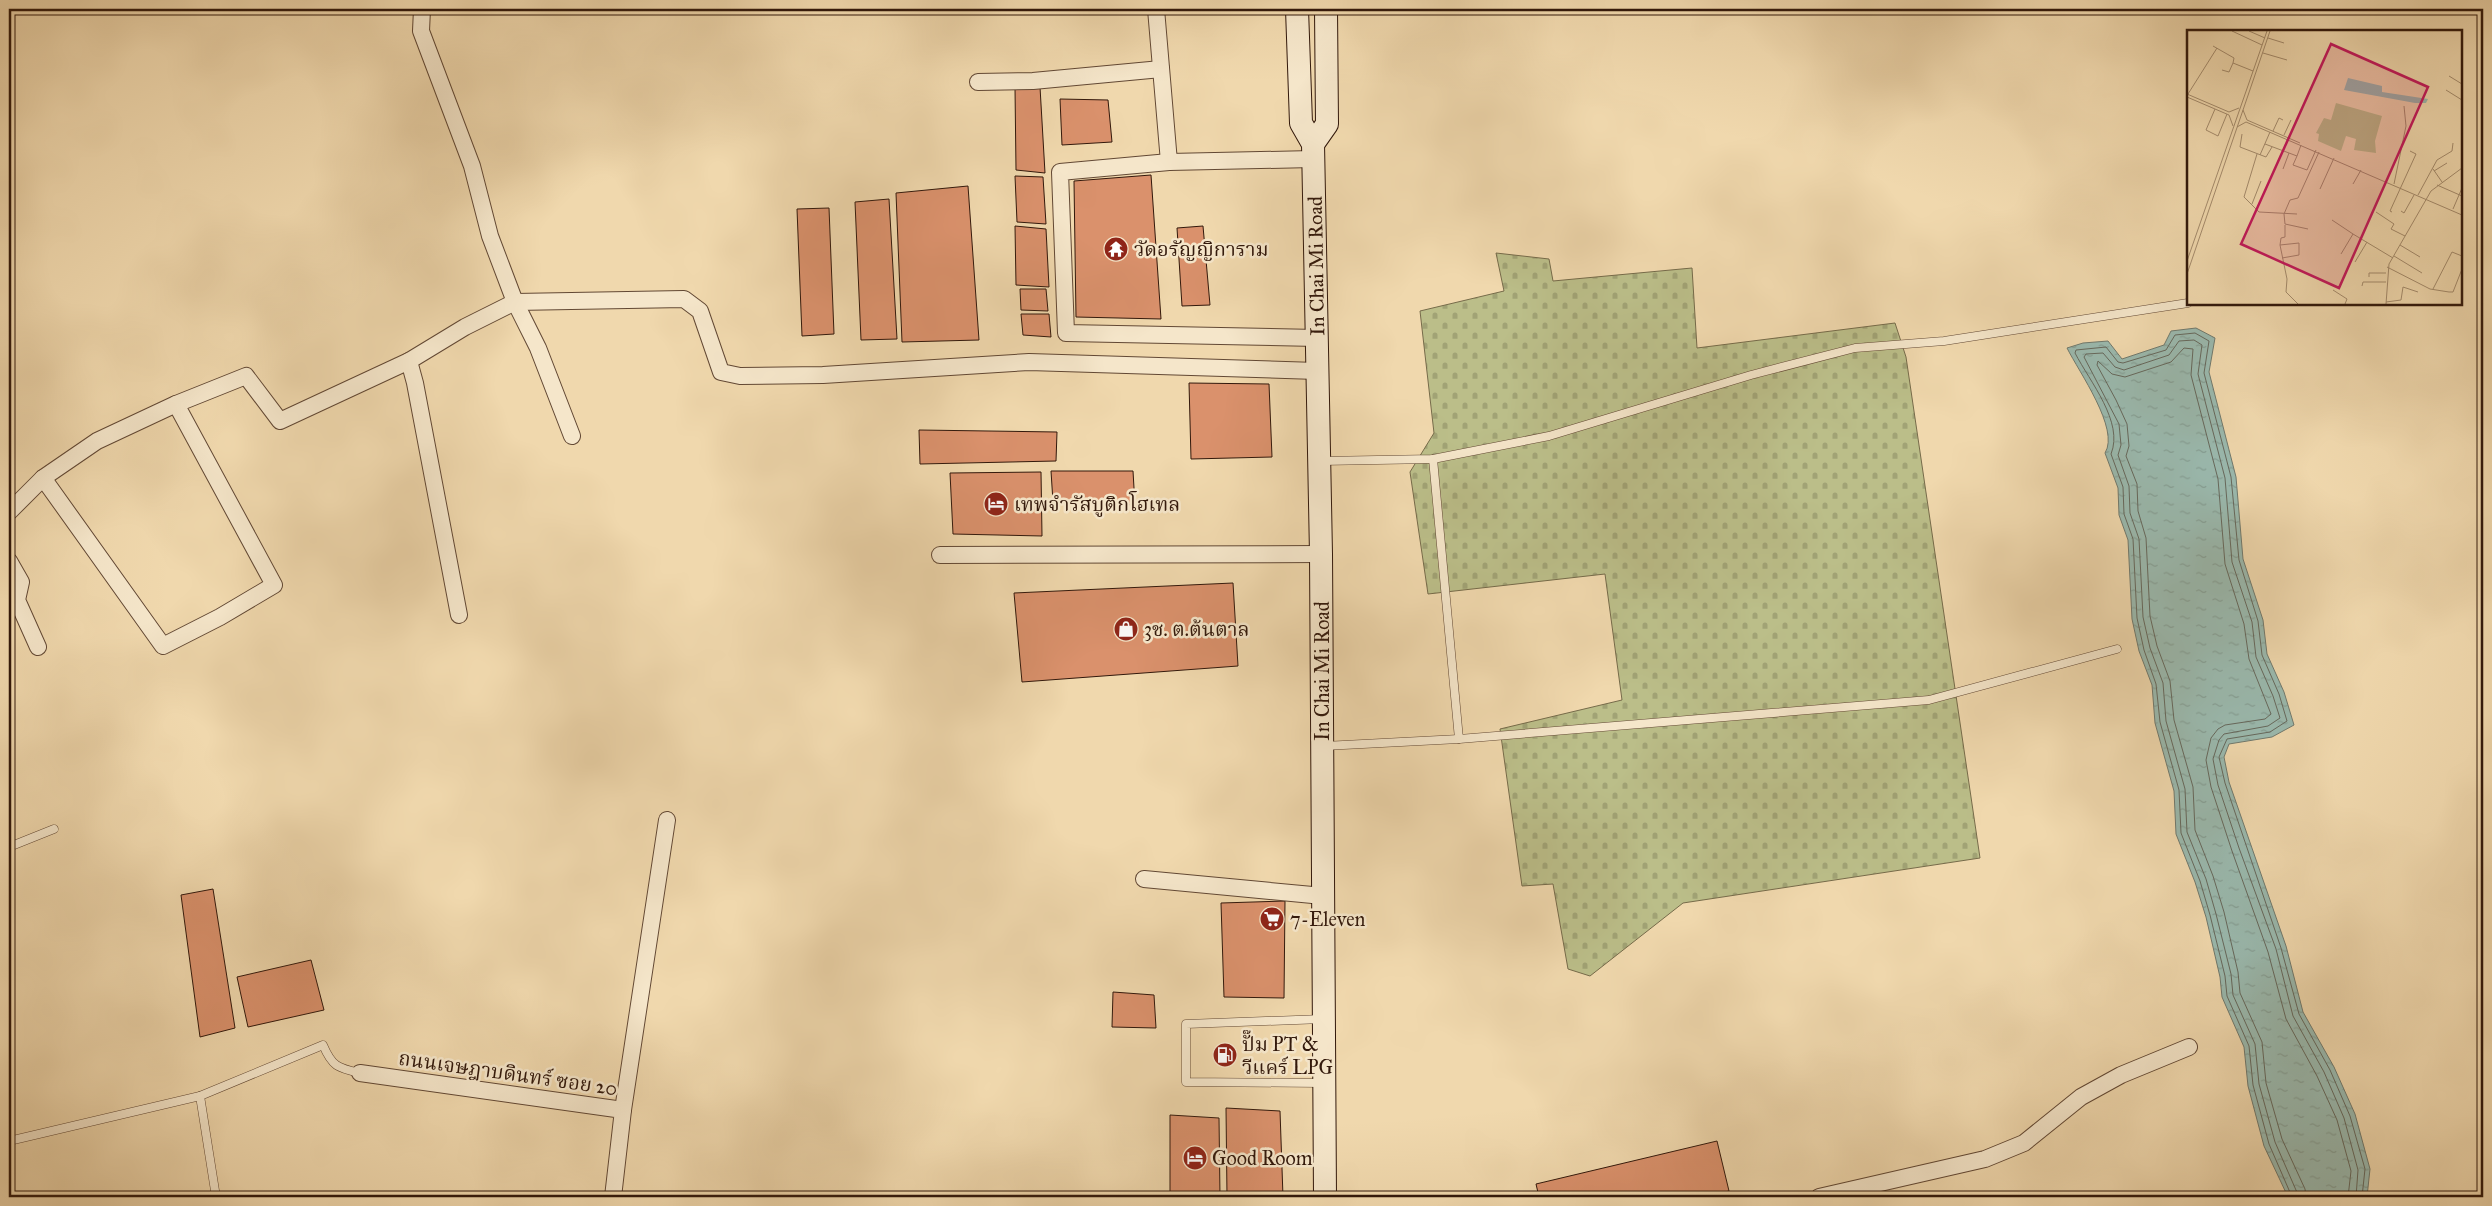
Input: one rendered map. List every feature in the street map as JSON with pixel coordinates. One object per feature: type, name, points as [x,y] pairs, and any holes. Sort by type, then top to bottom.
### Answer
[{"type":"main road","points":[[1297,9],[1301,123],[1313,151]]},
{"type":"main road","points":[[1313,151],[1327,124],[1326,9]]},
{"type":"main road","name":"In Chai Mi Road","points":[[1313,151],[1321,554],[1325,1197]]},
{"type":"street","points":[[422,9],[421,31],[472,166],[490,236],[515,302],[538,348],[572,436]]},
{"type":"street","points":[[1156,9],[1169,162]]},
{"type":"street","points":[[978,82],[1033,81],[1161,69]]},
{"type":"street","points":[[1313,151],[1060,172],[1066,333],[1317,338]]},
{"type":"street","points":[[9,512],[43,478],[97,441],[176,404],[246,376],[280,421],[409,361],[465,327],[515,302],[684,299],[700,311],[721,372],[740,376],[823,375],[1028,362],[1317,371]]},
{"type":"street","points":[[409,361],[415,383],[459,615]]},
{"type":"street","points":[[43,478],[163,646],[220,617],[274,585],[176,404]]},
{"type":"street","points":[[940,555],[1321,554]]},
{"type":"street","points":[[9,561],[21,582],[16,600],[38,648]]},
{"type":"street","points":[[623,1110],[667,820]]},
{"type":"street","points":[[1144,879],[1323,896]]},
{"type":"street","points":[[1818,1197],[1985,1159],[2024,1143],[2081,1097],[2121,1075],[2189,1047]]},
{"type":"street","name":"ถนนเจษฎาบดินทร์ ซอย 20","points":[[360,1073],[623,1110],[613,1197]]},
{"type":"lane","points":[[1319,461],[1433,459],[1549,436],[1751,375],[1854,348],[1944,340],[2187,303]]},
{"type":"lane","points":[[1433,459],[1459,738]]},
{"type":"lane","points":[[1322,746],[1459,738],[1929,700],[2117,649]]},
{"type":"lane","points":[[9,847],[54,829]]},
{"type":"lane","points":[[1324,1019],[1186,1024],[1186,1082],[1324,1080]]},
{"type":"lane","points":[[9,1141],[200,1096],[323,1045],[330,1060],[340,1068],[360,1073]]},
{"type":"lane","points":[[200,1096],[216,1197]]},
{"type":"green space","points":[[1496,253],[1549,259],[1553,281],[1692,268],[1697,348],[1895,323],[1906,357],[1980,858],[1683,903],[1590,976],[1568,969],[1553,884],[1522,886],[1500,729],[1622,700],[1605,574],[1428,594],[1410,472],[1434,433],[1420,311],[1504,291]]},
{"type":"water","points":[[2196,328],[2215,338],[2209,372],[2236,477],[2243,559],[2263,620],[2267,654],[2284,692],[2294,725],[2272,737],[2229,744],[2224,757],[2229,782],[2286,946],[2303,1012],[2334,1067],[2355,1114],[2370,1169],[2367,1197],[2288,1197],[2264,1146],[2248,1086],[2244,1047],[2222,997],[2220,977],[2206,917],[2195,882],[2176,834],[2174,791],[2155,723],[2152,685],[2139,651],[2132,619],[2128,540],[2119,515],[2118,488],[2105,453],[2108,443],[2107,430],[2096,401],[2067,348],[2083,343],[2108,341],[2122,359],[2164,345],[2171,331]]},
{"type":"building","points":[[1040,87],[1045,173],[1016,170],[1015,88]]},
{"type":"building","points":[[1060,99],[1108,100],[1112,142],[1062,145]]},
{"type":"building","name":"วัดอรัญญิการาม","points":[[1151,175],[1161,319],[1076,317],[1074,181]]},
{"type":"building","points":[[1015,176],[1043,177],[1046,224],[1017,222]]},
{"type":"building","points":[[968,186],[979,340],[902,342],[896,193]]},
{"type":"building","points":[[889,199],[897,339],[861,340],[855,202]]},
{"type":"building","points":[[829,208],[834,334],[802,336],[797,209]]},
{"type":"building","points":[[1015,226],[1046,229],[1049,287],[1016,285]]},
{"type":"building","points":[[1203,226],[1210,305],[1182,306],[1177,228]]},
{"type":"building","points":[[1020,289],[1046,289],[1048,311],[1021,310]]},
{"type":"building","points":[[1021,314],[1049,314],[1051,337],[1023,335]]},
{"type":"building","points":[[1189,383],[1269,384],[1272,457],[1191,459]]},
{"type":"building","points":[[919,430],[1057,432],[1056,461],[920,464]]},
{"type":"building","points":[[1051,471],[1133,471],[1135,505],[1053,502]]},
{"type":"building","name":"เทพจำรัสบูติกโฮเทล","points":[[1041,472],[1042,536],[953,534],[950,473]]},
{"type":"building","name":"3ช. ต.ต้นตาล","points":[[1233,583],[1238,666],[1022,682],[1014,593]]},
{"type":"building","points":[[213,889],[235,1028],[200,1037],[181,895]]},
{"type":"building","points":[[1285,901],[1284,998],[1224,997],[1221,903]]},
{"type":"building","points":[[311,960],[324,1010],[248,1027],[237,977]]},
{"type":"building","points":[[1113,992],[1154,995],[1156,1028],[1112,1027]]},
{"type":"building","points":[[1226,1108],[1280,1111],[1283,1197],[1227,1197]]},
{"type":"building","name":"Good Room","points":[[1170,1115],[1219,1118],[1220,1197],[1170,1197]]},
{"type":"building","points":[[1717,1141],[1729,1191],[1701,1197],[1539,1197],[1536,1184]]},
{"type":"place","name":"วัดอรัญญิการาม","points":[[1116,249]]},
{"type":"place","name":"เทพจำรัสบูติกโฮเทล","points":[[996,504]]},
{"type":"place","name":"3ช. ต.ต้นตาล","points":[[1126,629]]},
{"type":"place","name":"7-Eleven","points":[[1272,919]]},
{"type":"place","name":"ปั๊ม PT & วีแคร์ LPG","points":[[1225,1055]]},
{"type":"place","name":"Good Room","points":[[1195,1158]]}]
